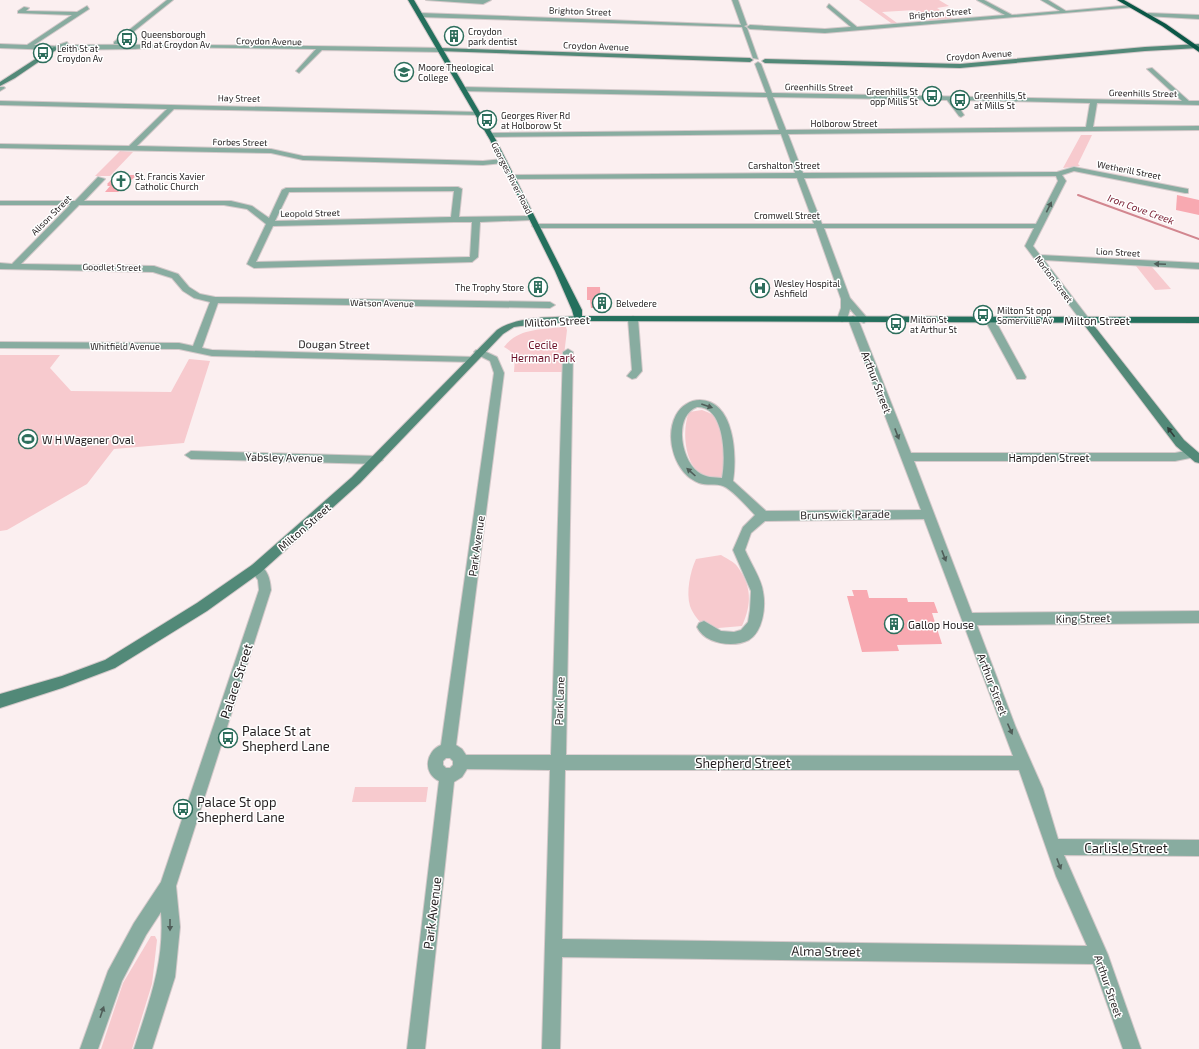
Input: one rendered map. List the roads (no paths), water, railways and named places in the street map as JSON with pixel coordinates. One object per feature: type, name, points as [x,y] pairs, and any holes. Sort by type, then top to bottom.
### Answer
[{"type":"highway","points":[[1120,0],[1148,15],[1198,47]]},
{"type":"main road","name":"Georges River Road","points":[[412,0],[490,135],[577,310],[578,319]]},
{"type":"main road","name":"Milton Street","points":[[578,319],[1199,320]]},
{"type":"street","points":[[117,44],[170,0]]},
{"type":"street","points":[[429,0],[483,2],[488,0]]},
{"type":"street","name":"Arthur Street","points":[[735,0],[853,319],[906,457],[925,502],[928,514],[1009,728],[1025,763],[1053,847],[1099,955],[1132,1049]]},
{"type":"street","points":[[980,0],[1010,16]]},
{"type":"street","points":[[1044,0],[1065,12]]},
{"type":"street","points":[[446,1],[456,15]]},
{"type":"street","points":[[829,6],[856,29]]},
{"type":"street","name":"Brighton Street","points":[[420,15],[456,15],[744,26],[819,32],[1132,7]]},
{"type":"street","points":[[26,8],[20,12],[77,14]]},
{"type":"street","points":[[0,46],[32,45],[87,8]]},
{"type":"street","points":[[1148,15],[1199,17]]},
{"type":"street","points":[[0,42],[58,46]]},
{"type":"street","name":"Croydon Avenue","points":[[58,46],[105,46],[110,48],[117,44],[149,46],[156,48],[415,52],[441,50],[906,66],[960,66],[1198,47]]},
{"type":"street","points":[[1,87],[58,46]]},
{"type":"street","points":[[299,71],[319,50]]},
{"type":"street","points":[[1150,69],[1187,102]]},
{"type":"street","name":"Greenhills Street","points":[[463,89],[1199,103]]},
{"type":"street","points":[[949,98],[961,115]]},
{"type":"street","points":[[1089,130],[1094,101]]},
{"type":"street","name":"Hay Street","points":[[0,103],[477,114]]},
{"type":"street","points":[[130,149],[173,106]]},
{"type":"street","name":"Holborow Street","points":[[490,135],[1199,128]]},
{"type":"street","name":"Forbes Street","points":[[0,146],[271,151],[288,156],[324,158],[483,163],[503,161]]},
{"type":"street","name":"Wetherill Street","points":[[1058,174],[1070,169],[1185,191]]},
{"type":"street","name":"Carshalton Street","points":[[511,177],[800,174],[1058,174]]},
{"type":"street","name":"Norton Street","points":[[1058,174],[1062,180],[1029,246],[1180,443],[1195,456]]},
{"type":"street","name":"Alison Street","points":[[14,266],[101,179]]},
{"type":"street","points":[[455,220],[458,189],[286,190],[251,264],[472,259],[474,257],[476,219]]},
{"type":"street","name":"Leopold Street","points":[[0,202],[79,201],[224,203],[247,206],[270,224],[476,219],[534,222]]},
{"type":"street","name":"Cromwell Street","points":[[534,222],[1039,226]]},
{"type":"street","name":"Lion Street","points":[[1036,257],[1199,266]]},
{"type":"street","name":"Goodlet Street","points":[[0,266],[154,269],[175,276],[186,288],[197,296],[215,300]]},
{"type":"street","points":[[846,298],[846,308],[853,319]]},
{"type":"street","points":[[196,350],[215,300]]},
{"type":"street","name":"Watson Avenue","points":[[215,300],[550,305]]},
{"type":"street","name":"Milton Street","points":[[0,701],[62,682],[110,664],[163,633],[256,569],[377,460],[476,355],[500,332],[510,325],[534,321],[578,319]]},
{"type":"street","points":[[632,376],[637,371],[633,319]]},
{"type":"street","points":[[990,320],[1021,377]]},
{"type":"street","name":"Whitfield Avenue","points":[[0,345],[179,346],[196,350]]},
{"type":"street","name":"Dougan Street","points":[[196,350],[212,353],[476,355]]},
{"type":"street","name":"Park Lane","points":[[551,1049],[568,352]]},
{"type":"street","name":"Park Avenue","points":[[448,751],[499,374],[494,359],[476,355]]},
{"type":"street","points":[[704,627],[718,636],[734,638],[745,635],[754,624],[757,610],[757,591],[739,550],[743,536],[752,522],[763,516],[727,483],[703,480],[695,476],[682,462],[678,452],[677,431],[681,412],[685,408],[702,404],[714,409],[719,415],[731,452],[727,483]]},
{"type":"street","name":"Yabsley Avenue","points":[[192,455],[377,460]]},
{"type":"street","name":"Hampden Street","points":[[906,457],[1195,456]]},
{"type":"street","name":"Brunswick Parade","points":[[763,516],[928,514]]},
{"type":"street","name":"Palace Street","points":[[89,1049],[114,978],[140,929],[168,886],[265,590],[264,578],[256,569]]},
{"type":"street","name":"King Street","points":[[968,619],[1199,617]]},
{"type":"street","points":[[448,751],[456,752],[461,762],[457,771],[447,776],[438,773],[435,766],[438,756],[448,751]]},
{"type":"street","name":"Shepherd Street","points":[[461,762],[557,764],[1025,763]]},
{"type":"street","name":"Park Avenue","points":[[416,1049],[447,776]]},
{"type":"street","name":"Carlisle Street","points":[[1053,847],[1199,848]]},
{"type":"street","name":"Palace Street","points":[[143,1049],[166,977],[171,927],[168,886]]},
{"type":"street","name":"Alma Street","points":[[554,948],[1099,955]]},
{"type":"waterway","name":"Iron Cove Creek","points":[[1078,195],[1199,239]]},
{"type":"place","name":"Croydon park dentist","points":[[454,36]]},
{"type":"place","name":"Queensborough Rd at Croydon Av","points":[[127,39]]},
{"type":"place","name":"Leith St at Croydon Av","points":[[43,53]]},
{"type":"place","name":"Moore Theological College","points":[[404,72]]},
{"type":"place","name":"Greenhills St opp Mills St","points":[[932,96]]},
{"type":"place","name":"Greenhills St at Mills St","points":[[960,100]]},
{"type":"place","name":"Georges River Rd at Holborow St","points":[[487,120]]},
{"type":"place","name":"St. Francis Xavier Catholic Church","points":[[121,181]]},
{"type":"place","name":"The Trophy Store","points":[[538,287]]},
{"type":"place","name":"Wesley Hospital Ashfield","points":[[760,288]]},
{"type":"place","name":"Belvedere","points":[[602,303]]},
{"type":"place","name":"Milton St opp Somerville Av","points":[[983,315]]},
{"type":"place","name":"Milton St at Arthur St","points":[[896,324]]},
{"type":"place","name":"W H Wagener Oval","points":[[28,439]]},
{"type":"place","name":"Gallop House","points":[[894,624]]},
{"type":"place","name":"Palace St at Shepherd Lane","points":[[228,738]]},
{"type":"place","name":"Palace St opp Shepherd Lane","points":[[183,809]]},
{"type":"park label","name":"Cecile Herman Park","points":[[543,350]]}]
